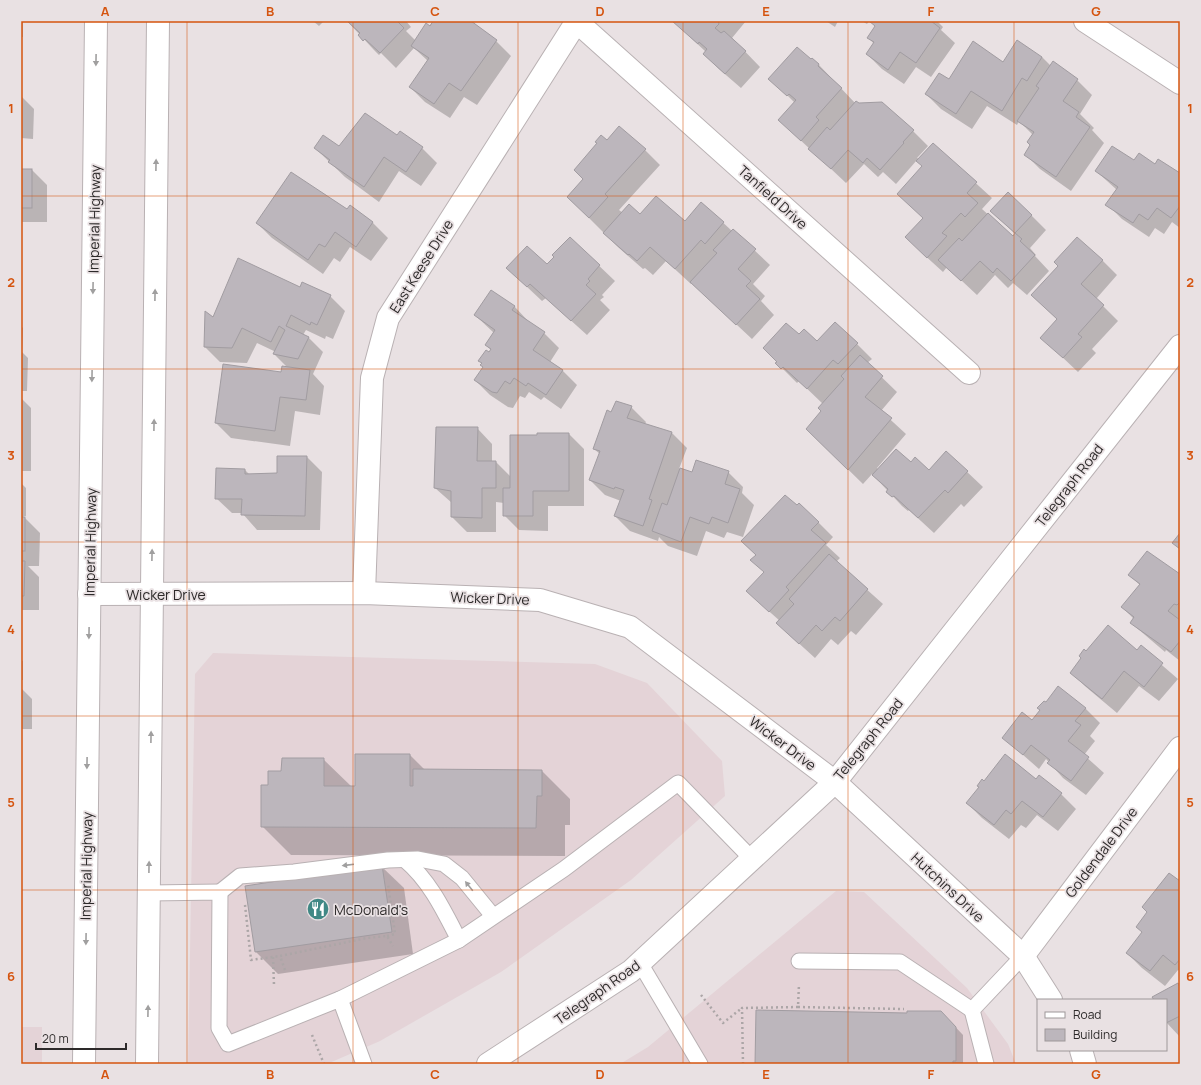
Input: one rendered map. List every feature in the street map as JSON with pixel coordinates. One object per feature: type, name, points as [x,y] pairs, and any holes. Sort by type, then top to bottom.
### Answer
[{"type":"main road","name":"Imperial Highway","points":[[84,1064],[96,21]]},
{"type":"main road","points":[[147,1064],[158,21]]},
{"type":"main road","name":"Tanfield Drive","points":[[576,21],[968,373]]},
{"type":"main road","name":"East Keese Drive","points":[[364,593],[372,378],[388,318],[576,21]]},
{"type":"main road","points":[[1084,21],[1180,83]]},
{"type":"main road","name":"Telegraph Road","points":[[488,1064],[631,971],[835,782],[1180,346]]},
{"type":"main road","name":"Wicker Drive","points":[[89,594],[364,593],[540,600],[630,627],[835,782]]},
{"type":"main road","name":"Goldendale Drive","points":[[1023,956],[1180,748]]},
{"type":"main road","name":"Hutchins Drive","points":[[835,782],[1023,956],[1049,999]]},
{"type":"main road","points":[[1081,1051],[1085,1064]]},
{"type":"lane","points":[[220,892],[219,1028],[228,1044],[340,999],[459,940],[564,869],[678,783],[752,859]]},
{"type":"lane","points":[[149,893],[220,892],[240,876],[294,872],[388,860],[418,859],[444,864],[462,878],[493,916]]},
{"type":"lane","points":[[405,860],[420,872],[445,912],[459,940]]},
{"type":"lane","points":[[972,1010],[1023,956]]},
{"type":"lane","points":[[799,961],[900,962],[972,1010],[986,1064]]},
{"type":"lane","points":[[640,963],[700,1064]]},
{"type":"lane","points":[[340,999],[364,1064]]},
{"type":"path","points":[[245,903],[251,960],[280,956],[367,938],[395,934],[388,877]]},
{"type":"path","points":[[386,936],[404,967]]},
{"type":"path","points":[[280,956],[285,970]]},
{"type":"path","points":[[273,957],[274,985]]},
{"type":"path","points":[[798,1007],[799,961]]},
{"type":"path","points":[[701,995],[723,1023],[742,1008],[798,1007],[904,1009]]},
{"type":"path","points":[[742,1008],[743,1064]]},
{"type":"path","points":[[310,1032],[324,1064]]},
{"type":"shaded area","points":[[213,653],[595,664],[647,683],[722,761],[725,796],[631,880],[501,972],[380,1041],[327,1064],[188,1064],[195,674]]},
{"type":"shaded area","points":[[836,891],[864,892],[967,988],[1008,1044],[1016,1064],[620,1064],[648,1047]]},
{"type":"shaded area","points":[[21,1027],[42,1027],[42,1064],[21,1064]]},
{"type":"building","points":[[347,21],[397,21],[404,28],[380,53],[365,39],[363,41],[358,35],[360,33]]},
{"type":"building","points":[[433,21],[471,21],[497,40],[461,91],[449,83],[434,104],[409,87],[429,58],[411,46],[426,23],[430,26]]},
{"type":"building","points":[[672,21],[718,21],[719,24],[715,28],[721,33],[724,31],[746,51],[725,74],[703,54],[707,49],[699,42],[698,44]]},
{"type":"building","points":[[869,21],[931,21],[940,28],[916,63],[900,52],[888,70],[866,54],[874,42],[867,38],[875,26]]},
{"type":"building","points":[[1017,40],[1042,57],[1027,81],[1022,78],[1002,111],[971,91],[956,114],[925,94],[939,73],[949,79],[973,41],[1003,62]]},
{"type":"building","points":[[797,47],[819,64],[818,66],[842,88],[816,117],[819,120],[801,141],[778,120],[796,100],[789,94],[787,96],[768,79]]},
{"type":"building","points":[[1053,61],[1078,79],[1063,101],[1079,112],[1076,117],[1090,127],[1056,177],[1024,155],[1030,145],[1027,142],[1034,132],[1017,121],[1039,88],[1036,86]]},
{"type":"building","points":[[856,101],[859,103],[882,102],[914,130],[880,170],[867,158],[863,163],[848,150],[831,169],[808,149],[827,127],[830,130]]},
{"type":"building","points":[[365,113],[397,135],[400,131],[423,147],[406,172],[384,157],[364,187],[328,162],[330,160],[314,148],[323,135],[339,146]]},
{"type":"building","points":[[619,126],[646,149],[605,194],[608,197],[589,218],[567,197],[583,179],[574,170],[597,143],[595,142],[601,135],[607,140]]},
{"type":"building","points":[[933,143],[977,182],[967,193],[978,203],[965,217],[961,213],[942,233],[947,236],[927,258],[905,237],[923,218],[897,194],[922,166],[916,161]]},
{"type":"building","points":[[1112,146],[1134,160],[1139,153],[1155,164],[1158,159],[1180,173],[1180,206],[1171,218],[1157,208],[1148,220],[1139,214],[1133,223],[1105,205],[1118,187],[1095,171]]},
{"type":"building","points":[[21,169],[32,169],[32,208],[21,208]]},
{"type":"building","points":[[291,172],[347,209],[350,205],[373,222],[356,247],[335,232],[325,247],[319,244],[308,260],[256,223]]},
{"type":"building","points":[[1008,192],[1032,215],[1015,233],[990,211]]},
{"type":"building","points":[[656,196],[685,221],[701,202],[724,222],[705,244],[701,240],[675,269],[650,247],[637,261],[603,233],[629,204],[640,214]]},
{"type":"building","points":[[988,213],[1013,236],[1015,233],[1022,239],[1020,241],[1035,255],[1011,281],[997,268],[993,273],[980,261],[961,281],[938,260],[959,238],[962,241]]},
{"type":"building","points":[[733,229],[756,249],[738,269],[751,281],[746,286],[760,299],[736,325],[690,282],[717,253],[713,250]]},
{"type":"building","points":[[570,237],[600,265],[588,279],[590,281],[586,285],[596,294],[571,321],[530,284],[527,287],[506,268],[527,246],[547,264],[554,257],[552,255]]},
{"type":"building","points":[[1077,237],[1103,260],[1081,284],[1104,305],[1078,334],[1082,337],[1063,358],[1040,338],[1057,319],[1031,295],[1058,266],[1054,262]]},
{"type":"building","points":[[238,258],[300,287],[302,282],[331,295],[317,325],[311,322],[310,325],[291,315],[286,326],[309,337],[298,359],[273,354],[285,330],[279,326],[271,342],[242,328],[232,348],[204,347],[205,311],[213,317]]},
{"type":"building","points":[[491,290],[515,306],[512,310],[545,332],[533,350],[563,370],[546,395],[528,383],[526,386],[514,378],[510,384],[505,381],[497,393],[492,392],[474,380],[483,367],[480,365],[482,363],[478,361],[486,350],[489,352],[491,349],[485,345],[495,330],[474,315]]},
{"type":"building","points":[[835,322],[858,343],[838,364],[833,360],[807,389],[783,367],[781,369],[775,363],[777,362],[763,348],[786,323],[799,334],[804,329],[817,341]]},
{"type":"building","points":[[860,355],[883,376],[865,397],[892,418],[848,470],[806,429],[821,411],[818,408],[844,379],[841,376]]},
{"type":"building","points":[[223,364],[281,372],[282,366],[310,370],[306,400],[280,397],[275,431],[215,423]]},
{"type":"building","points":[[616,401],[632,406],[627,418],[672,432],[649,499],[652,500],[643,526],[614,516],[624,490],[615,487],[614,489],[589,480],[600,451],[593,449],[607,410],[611,412]]},
{"type":"building","points":[[436,427],[478,427],[477,461],[496,461],[496,488],[482,488],[482,518],[451,517],[451,491],[434,488]]},
{"type":"building","points":[[537,433],[569,433],[569,491],[533,491],[533,516],[503,516],[503,488],[510,488],[510,435],[537,435]]},
{"type":"building","points":[[896,449],[911,462],[915,457],[929,470],[946,451],[968,471],[948,493],[945,490],[918,518],[894,496],[892,497],[886,492],[888,489],[872,475]]},
{"type":"building","points":[[277,456],[307,456],[305,516],[241,515],[242,499],[215,499],[216,468],[245,469],[245,474],[277,473]]},
{"type":"building","points":[[696,460],[729,471],[725,484],[740,489],[728,523],[712,517],[709,524],[690,517],[681,542],[652,531],[662,503],[667,505],[680,468],[692,472]]},
{"type":"building","points":[[785,495],[797,505],[799,503],[819,522],[811,530],[826,543],[786,587],[789,590],[769,612],[746,591],[764,572],[750,560],[756,555],[741,541]]},
{"type":"building","points":[[21,517],[25,517],[25,551],[21,551]]},
{"type":"building","points":[[1180,533],[1180,549],[1172,543]]},
{"type":"building","points":[[1147,551],[1180,574],[1180,602],[1177,605],[1174,604],[1168,611],[1180,620],[1180,641],[1171,652],[1130,623],[1134,617],[1121,607],[1140,584],[1128,575]]},
{"type":"building","points":[[829,554],[868,589],[840,621],[835,617],[822,631],[816,625],[799,644],[776,623],[794,604],[789,599]]},
{"type":"building","points":[[21,561],[25,561],[24,596],[21,596]]},
{"type":"building","points":[[1108,625],[1137,650],[1141,645],[1163,663],[1144,687],[1124,671],[1102,699],[1070,673],[1081,658],[1079,656],[1084,649],[1086,651]]},
{"type":"building","points":[[1058,686],[1086,708],[1075,721],[1081,725],[1068,741],[1089,757],[1071,781],[1047,763],[1050,760],[1031,745],[1023,755],[1002,738],[1022,712],[1032,720],[1040,710],[1037,708],[1044,701],[1046,702]]},
{"type":"building","points":[[355,754],[410,754],[410,786],[413,786],[413,769],[542,770],[542,796],[537,796],[536,828],[261,827],[261,785],[268,785],[268,771],[281,771],[282,758],[324,758],[324,786],[355,786]]},
{"type":"building","points":[[1005,754],[1036,779],[1039,775],[1062,793],[1043,817],[1022,801],[1011,814],[1006,810],[994,825],[966,803],[979,787],[977,786],[982,779],[984,781]]},
{"type":"building","name":"McDonald's","points":[[382,865],[392,932],[255,952],[245,886]]},
{"type":"building","points":[[1169,873],[1180,881],[1180,959],[1175,965],[1163,955],[1150,971],[1126,953],[1142,932],[1136,927],[1147,912],[1142,907]]},
{"type":"building","points":[[1178,983],[1180,987],[1180,1016],[1167,1022],[1167,999],[1153,999],[1152,997]]},
{"type":"building","points":[[756,1010],[907,1013],[907,1011],[941,1011],[956,1027],[956,1061],[953,1061],[953,1064],[755,1064]]},
{"type":"place","name":"McDonald's","points":[[318,909]]}]
